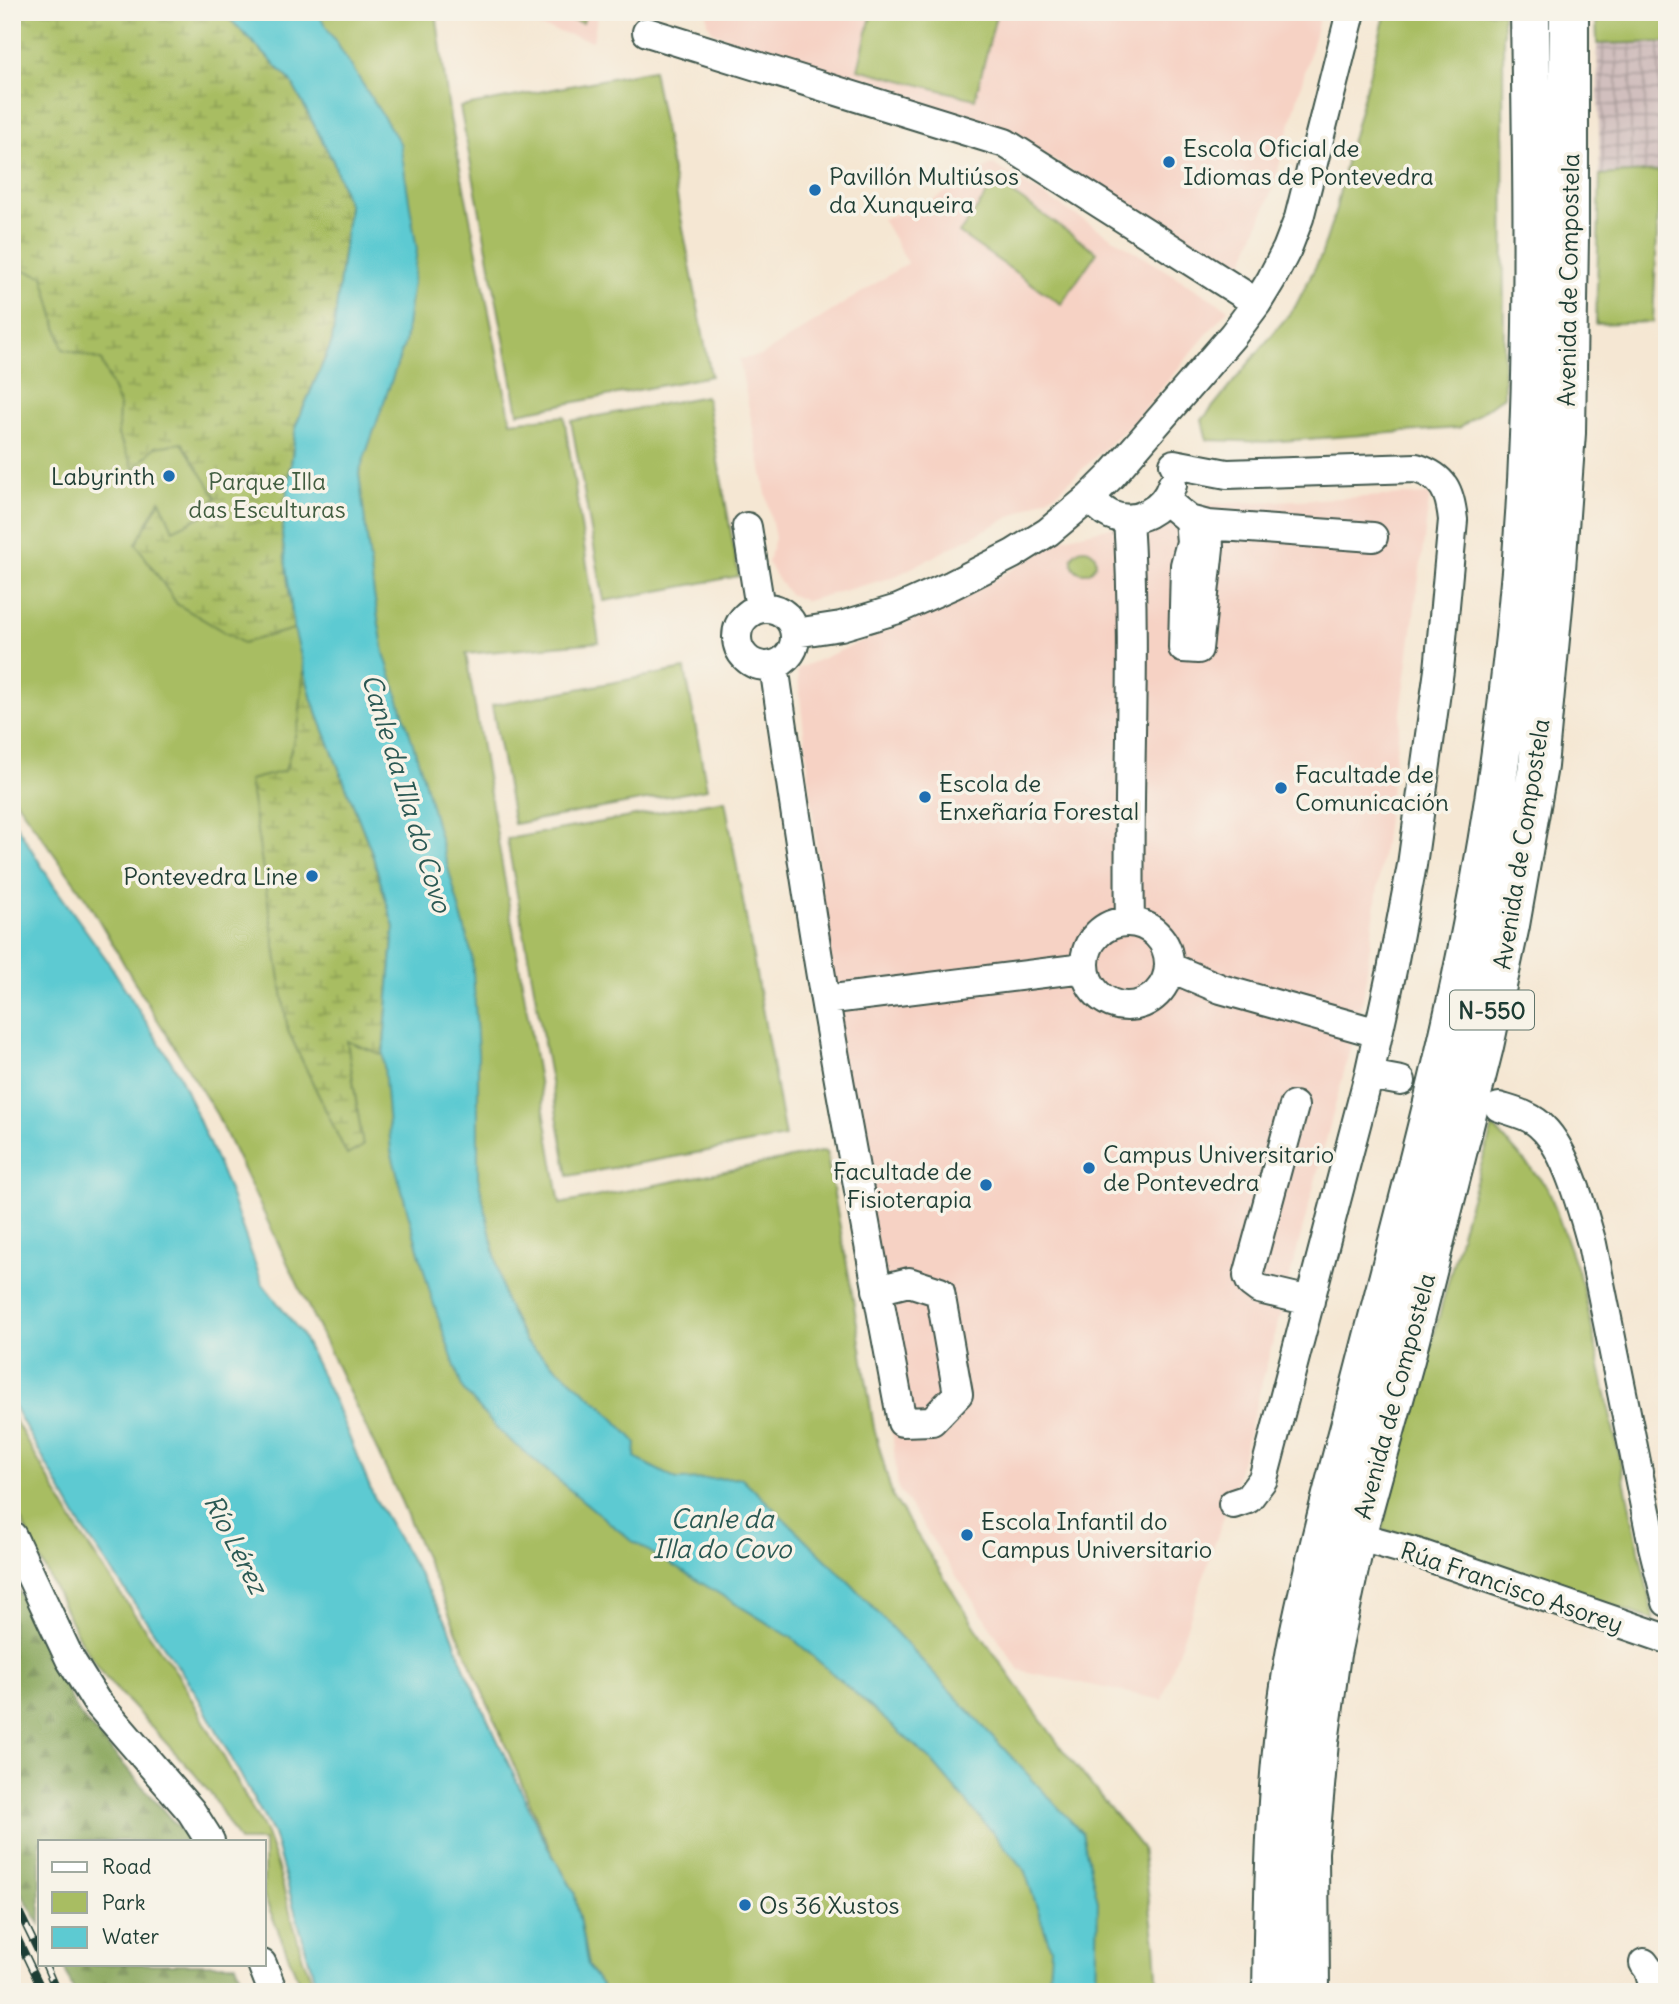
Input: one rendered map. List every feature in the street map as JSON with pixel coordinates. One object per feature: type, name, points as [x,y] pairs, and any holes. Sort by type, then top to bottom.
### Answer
[{"type":"highway","name":"Avenida de Compostela","points":[[1272,1992],[1274,1852],[1283,1741],[1296,1651],[1325,1522],[1448,1042],[1474,920],[1499,761],[1519,597],[1530,438],[1534,239],[1530,12]]},
{"type":"highway","name":"Avenida de Compostela","points":[[1310,1992],[1309,1852],[1319,1742],[1331,1654],[1356,1536],[1405,1359],[1484,1046],[1510,925],[1538,766],[1566,433],[1570,236],[1569,12]]},
{"type":"street","points":[[796,633],[841,626],[887,612],[952,585],[1024,547],[1048,531],[1111,476],[1233,335],[1271,280],[1299,218],[1351,12]]},
{"type":"street","points":[[647,32],[1005,143],[1257,303]]},
{"type":"street","points":[[1090,497],[1102,511],[1128,519],[1152,513],[1166,500],[1172,488],[1174,464],[1168,449],[1151,430]]},
{"type":"street","points":[[1174,464],[1227,474],[1416,468],[1432,473],[1443,484],[1451,500],[1453,520],[1436,696],[1412,865],[1369,1075],[1263,1479],[1248,1499],[1233,1504]]},
{"type":"street","points":[[1166,500],[1198,522],[1373,537]]},
{"type":"street","points":[[1128,519],[1131,570],[1130,922]]},
{"type":"street","points":[[747,527],[760,608]]},
{"type":"street","points":[[760,608],[770,608],[787,616],[796,633],[793,650],[781,662],[765,667],[756,665],[743,654],[737,638],[743,619],[760,608]]},
{"type":"street","points":[[774,665],[825,1000],[877,1290],[902,1422],[932,1420],[958,1394],[940,1292],[909,1282],[877,1290]]},
{"type":"street","points":[[1130,922],[1143,925],[1163,942],[1169,967],[1166,981],[1158,993],[1134,1006],[1107,1002],[1095,993],[1087,981],[1084,968],[1086,953],[1092,940],[1102,930],[1115,923],[1130,922]]},
{"type":"street","points":[[1169,967],[1221,989],[1378,1033]]},
{"type":"street","points":[[825,1000],[1084,968]]},
{"type":"street","points":[[1369,1075],[1401,1081]]},
{"type":"street","points":[[1294,1106],[1248,1276],[1251,1283],[1259,1289],[1310,1301]]},
{"type":"street","points":[[1499,1107],[1530,1118],[1545,1129],[1570,1176],[1582,1209],[1592,1244],[1653,1546],[1667,1602]]},
{"type":"street","points":[[12,1536],[70,1659],[96,1701],[191,1811],[209,1840]]},
{"type":"street","name":"Rúa Francisco Asorey","points":[[1356,1536],[1417,1553],[1667,1639]]},
{"type":"street","points":[[1644,1963],[1649,1970],[1655,1992]]},
{"type":"street","points":[[263,1966],[273,1992]]},
{"type":"shaded area","points":[[485,12],[598,12],[593,41]]},
{"type":"shaded area","name":"Escola Oficial de Idiomas de Pontevedra","points":[[707,12],[1321,12],[1274,185],[1241,268],[1018,140],[714,33],[708,24]]},
{"type":"shaded area","points":[[1667,42],[1667,170],[1600,175],[1597,44]]},
{"type":"shaded area","points":[[993,164],[1228,309],[1135,420],[1058,492],[894,577],[806,601],[789,594],[768,563],[775,538],[739,359],[761,356],[908,263],[882,219],[926,204]]},
{"type":"shaded area","name":"Campus Universitario de Pontevedra","points":[[1430,494],[1363,1000],[1236,1481],[1162,1700],[1019,1670],[898,1488],[877,1290],[839,1047],[797,669],[962,599],[1065,538],[1209,504]]},
{"type":"green space","name":"Parque Illa das Esculturas","points":[[12,12],[436,12],[450,118],[511,422],[564,416],[599,642],[466,654],[560,1204],[826,1151],[874,1428],[892,1495],[976,1628],[1062,1749],[1142,1848],[1155,1944],[1158,1992],[606,1992],[588,1966],[574,1891],[551,1852],[401,1501],[217,1115],[139,990],[89,903],[12,795]]},
{"type":"green space","points":[[12,12],[223,12],[291,81],[333,161],[349,207],[332,342],[296,425],[282,535],[294,629],[243,643],[177,604],[136,544],[160,500],[173,530],[202,516],[216,497],[182,443],[155,447],[134,469],[118,435],[119,405],[101,360],[63,349],[43,276],[17,268],[12,256]]},
{"type":"green space","points":[[538,12],[586,12],[583,23]]},
{"type":"green space","points":[[872,12],[997,12],[975,99],[858,69]]},
{"type":"green space","points":[[1386,12],[1503,12],[1504,396],[1459,428],[1267,442],[1207,440],[1202,420],[1295,307],[1321,256],[1336,209]]},
{"type":"green space","points":[[1596,12],[1667,12],[1667,42],[1597,44]]},
{"type":"green space","points":[[653,70],[711,376],[518,413],[460,107]]},
{"type":"green space","points":[[1660,171],[1653,322],[1596,324],[1600,175]]},
{"type":"green space","points":[[996,182],[1097,252],[1061,304],[959,233]]},
{"type":"green space","points":[[706,396],[739,576],[604,601],[571,421]]},
{"type":"green space","points":[[1084,549],[1093,552],[1096,561],[1093,570],[1084,573],[1075,570],[1072,561],[1075,552]]},
{"type":"green space","points":[[304,667],[312,700],[371,850],[394,927],[383,1055],[347,1041],[363,1146],[347,1155],[288,1031],[249,780],[285,771],[299,721]]},
{"type":"green space","points":[[685,669],[707,789],[514,824],[492,705]]},
{"type":"green space","points":[[725,800],[785,1137],[568,1176],[507,839]]},
{"type":"green space","points":[[1493,1126],[1548,1188],[1583,1287],[1654,1620],[1382,1529],[1466,1215]]},
{"type":"green space","points":[[12,1415],[79,1532],[179,1676],[265,1832],[303,1959],[317,1992],[303,1992],[266,1901],[266,1840],[238,1840],[213,1797],[193,1772],[106,1678],[81,1642],[12,1502]]},
{"type":"green space","points":[[12,1577],[77,1711],[189,1840],[38,1840],[38,1921],[12,1878]]},
{"type":"green space","points":[[64,1966],[237,1966],[247,1992],[74,1992]]},
{"type":"water","name":"Canle da Illa do Covo","points":[[223,12],[317,12],[400,143],[417,250],[405,342],[359,473],[384,653],[421,769],[472,955],[478,1053],[478,1177],[505,1301],[525,1341],[603,1407],[636,1442],[635,1458],[677,1480],[742,1478],[852,1585],[1082,1833],[1098,1901],[1096,1992],[1048,1992],[1051,1949],[1024,1869],[930,1759],[792,1638],[629,1539],[499,1431],[463,1390],[431,1296],[391,1151],[383,1055],[394,927],[371,850],[312,700],[294,629],[282,535],[296,425],[332,342],[349,207],[333,161],[291,81]]},
{"type":"water","name":"Río Lérez","points":[[12,818],[179,1074],[227,1185],[262,1283],[301,1333],[336,1405],[373,1495],[449,1626],[467,1675],[547,1846],[574,1891],[588,1966],[606,1992],[318,1992],[273,1834],[194,1690],[81,1526],[12,1403]]},
{"type":"railway","points":[[12,1897],[38,1951]]},
{"type":"railway","points":[[12,1927],[43,1992]]},
{"type":"railway","points":[[46,1966],[57,1992]]},
{"type":"place","name":"Escola Oficial de Idiomas de Pontevedra","points":[[1169,162]]},
{"type":"place","name":"Pavillón Multiúsos da Xunqueira","points":[[815,190]]},
{"type":"place","name":"Labyrinth","points":[[169,476]]},
{"type":"place","name":"Facultade de Comunicación","points":[[1281,788]]},
{"type":"place","name":"Escola de Enxeñaría Forestal","points":[[925,797]]},
{"type":"place","name":"Pontevedra Line","points":[[312,876]]},
{"type":"place","name":"Campus Universitario de Pontevedra","points":[[1089,1168]]},
{"type":"place","name":"Facultade de Fisioterapia","points":[[986,1185]]},
{"type":"place","name":"Escola Infantil do Campus Universitario","points":[[967,1535]]},
{"type":"place","name":"Os 36 Xustos","points":[[745,1905]]}]
